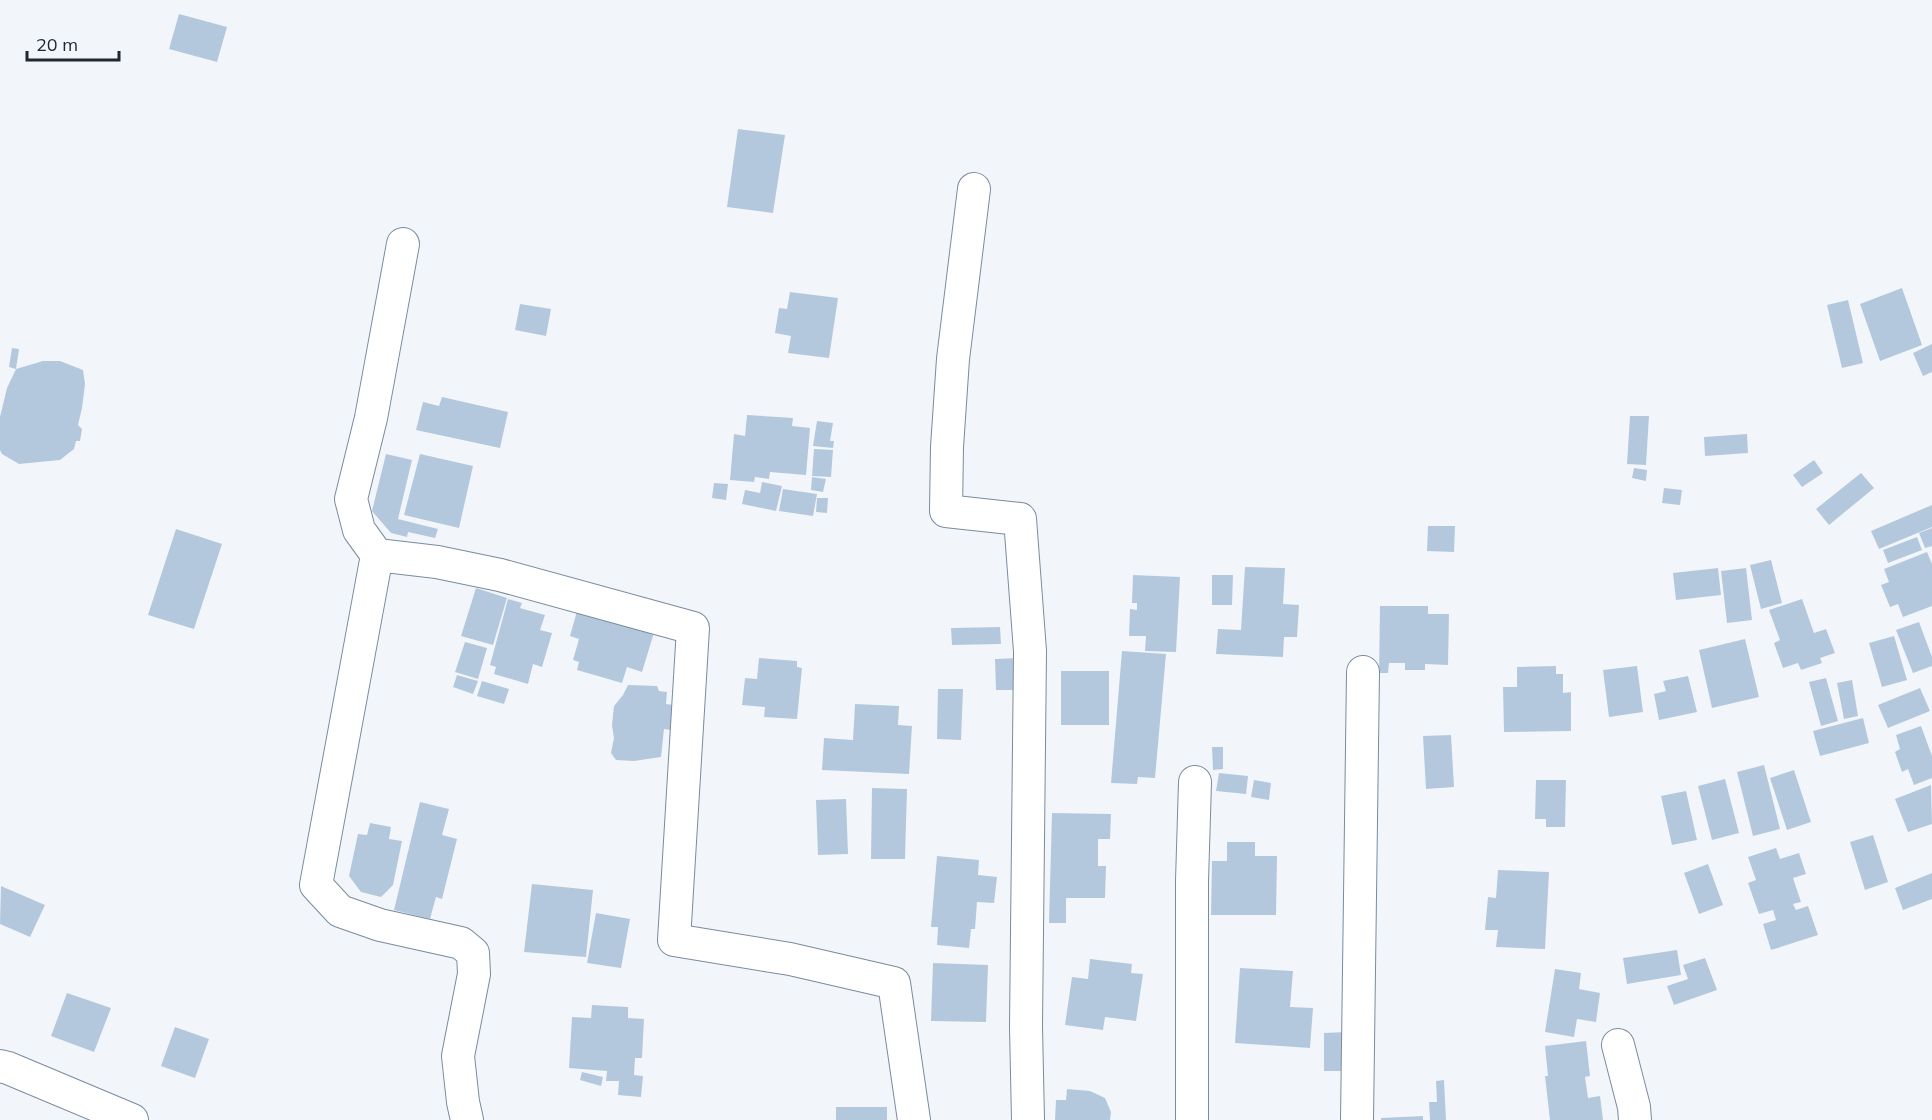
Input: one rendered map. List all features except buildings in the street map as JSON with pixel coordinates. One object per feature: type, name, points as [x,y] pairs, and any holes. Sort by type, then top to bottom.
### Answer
[{"type":"street","points":[[974,189],[953,359],[947,447],[946,511],[1020,519],[1030,651],[1026,1028],[1028,1120]]},
{"type":"street","points":[[403,244],[371,418],[351,499],[359,530],[377,555],[316,885],[340,911],[380,925],[461,943],[473,953],[474,974],[458,1056],[467,1120]]},
{"type":"street","points":[[377,555],[438,562],[500,575],[693,628],[674,940],[790,959],[894,983],[914,1120]]},
{"type":"street","points":[[1357,1120],[1363,672]]},
{"type":"street","points":[[1192,1120],[1192,881],[1195,782]]},
{"type":"street","points":[[1618,1045],[1634,1107],[1635,1120]]},
{"type":"street","points":[[0,1066],[132,1120]]}]
